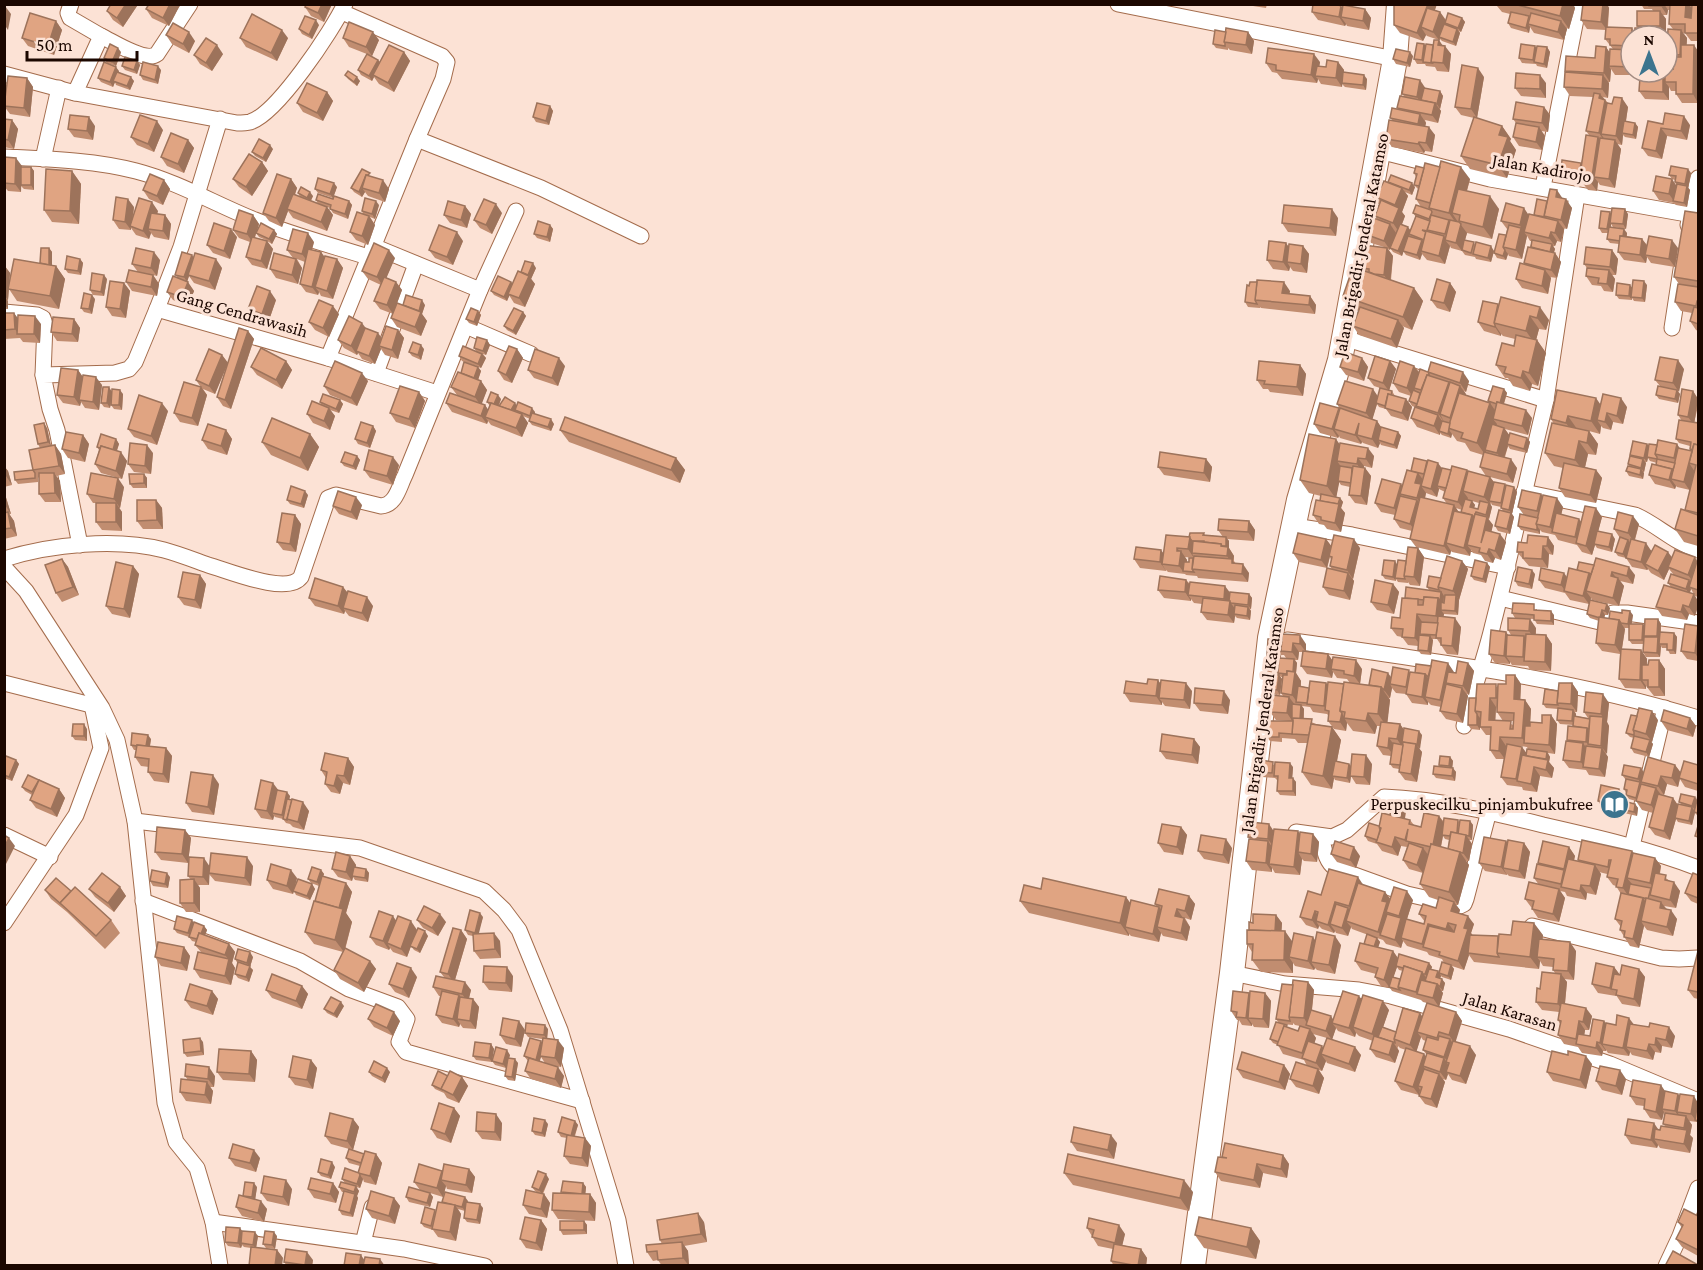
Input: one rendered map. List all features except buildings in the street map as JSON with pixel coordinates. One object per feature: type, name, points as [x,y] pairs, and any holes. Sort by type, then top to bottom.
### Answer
[{"type":"main road","name":"Jalan Brigadir Jenderal Katamso","points":[[1192,1266],[1232,973],[1265,828],[1270,638],[1294,526],[1344,338],[1395,59],[1399,4]]},
{"type":"street","points":[[71,4],[68,13],[70,18],[144,57],[153,57],[157,54],[190,4]]},
{"type":"street","points":[[1118,4],[1395,59]]},
{"type":"street","points":[[1543,187],[1579,4]]},
{"type":"street","points":[[4,74],[75,93],[237,123],[250,122],[279,100],[344,8],[442,56],[447,62],[443,79],[328,358]]},
{"type":"street","points":[[75,93],[101,36]]},
{"type":"street","points":[[43,159],[58,88]]},
{"type":"street","name":"Gang Cendrawasih","points":[[220,119],[181,247],[157,309],[328,358],[437,393]]},
{"type":"street","points":[[417,139],[541,188],[641,236]]},
{"type":"street","name":"Jalan Kadirojo","points":[[1379,151],[1490,179],[1694,215]]},
{"type":"street","points":[[4,157],[75,161],[136,171],[173,183],[256,220],[305,238],[371,251],[416,264],[480,291]]},
{"type":"street","points":[[1672,328],[1685,243],[1694,215],[1698,178]]},
{"type":"street","points":[[1464,726],[1472,693],[1482,668],[1508,567],[1546,400],[1577,195]]},
{"type":"street","points":[[4,559],[48,548],[80,545],[135,546],[154,549],[262,582],[298,581],[328,498],[336,495],[385,506],[393,500],[516,211]]},
{"type":"street","points":[[376,373],[416,264]]},
{"type":"street","points":[[43,375],[115,373],[129,369],[135,362],[157,309]]},
{"type":"street","points":[[4,312],[37,315],[43,318],[45,324],[43,375],[57,430],[80,545]]},
{"type":"street","points":[[466,326],[531,354]]},
{"type":"street","points":[[1344,338],[1546,400]]},
{"type":"street","points":[[1524,492],[1635,515],[1649,521],[1678,543],[1698,550]]},
{"type":"street","points":[[1294,526],[1352,535],[1508,567]]},
{"type":"street","points":[[4,567],[26,591],[117,740],[135,821],[165,1103],[176,1142],[197,1168],[213,1222],[220,1266]]},
{"type":"street","points":[[1500,598],[1604,623],[1613,613],[1627,613],[1698,624]]},
{"type":"street","points":[[1270,638],[1482,668],[1606,693],[1698,718]]},
{"type":"street","points":[[4,683],[97,707]]},
{"type":"street","points":[[4,923],[76,815],[99,756],[97,707]]},
{"type":"street","points":[[1632,846],[1665,708]]},
{"type":"street","points":[[1265,828],[1332,837],[1347,830],[1384,797],[1411,798],[1489,812],[1632,846],[1698,868]]},
{"type":"street","points":[[1321,836],[1330,865],[1335,868],[1407,894],[1460,906],[1466,899],[1489,812]]},
{"type":"street","points":[[135,821],[360,848],[484,891],[504,910],[519,930],[560,1030],[618,1220],[626,1266]]},
{"type":"street","points":[[4,835],[50,856]]},
{"type":"street","points":[[143,901],[300,962],[349,988],[398,1007],[406,1019],[399,1042],[406,1052],[582,1101]]},
{"type":"street","points":[[1532,926],[1661,958],[1679,960],[1698,958]]},
{"type":"street","name":"Jalan Karasan","points":[[1232,973],[1285,984],[1359,990],[1391,996],[1509,1029],[1610,1064],[1698,1101]]},
{"type":"street","points":[[1666,1266],[1698,1188]]},
{"type":"street","points":[[363,1243],[372,1207]]},
{"type":"street","points":[[213,1222],[363,1243],[479,1265]]},
{"type":"place","name":"Perpuskecilku_pinjambukufree","points":[[1614,804]]}]
